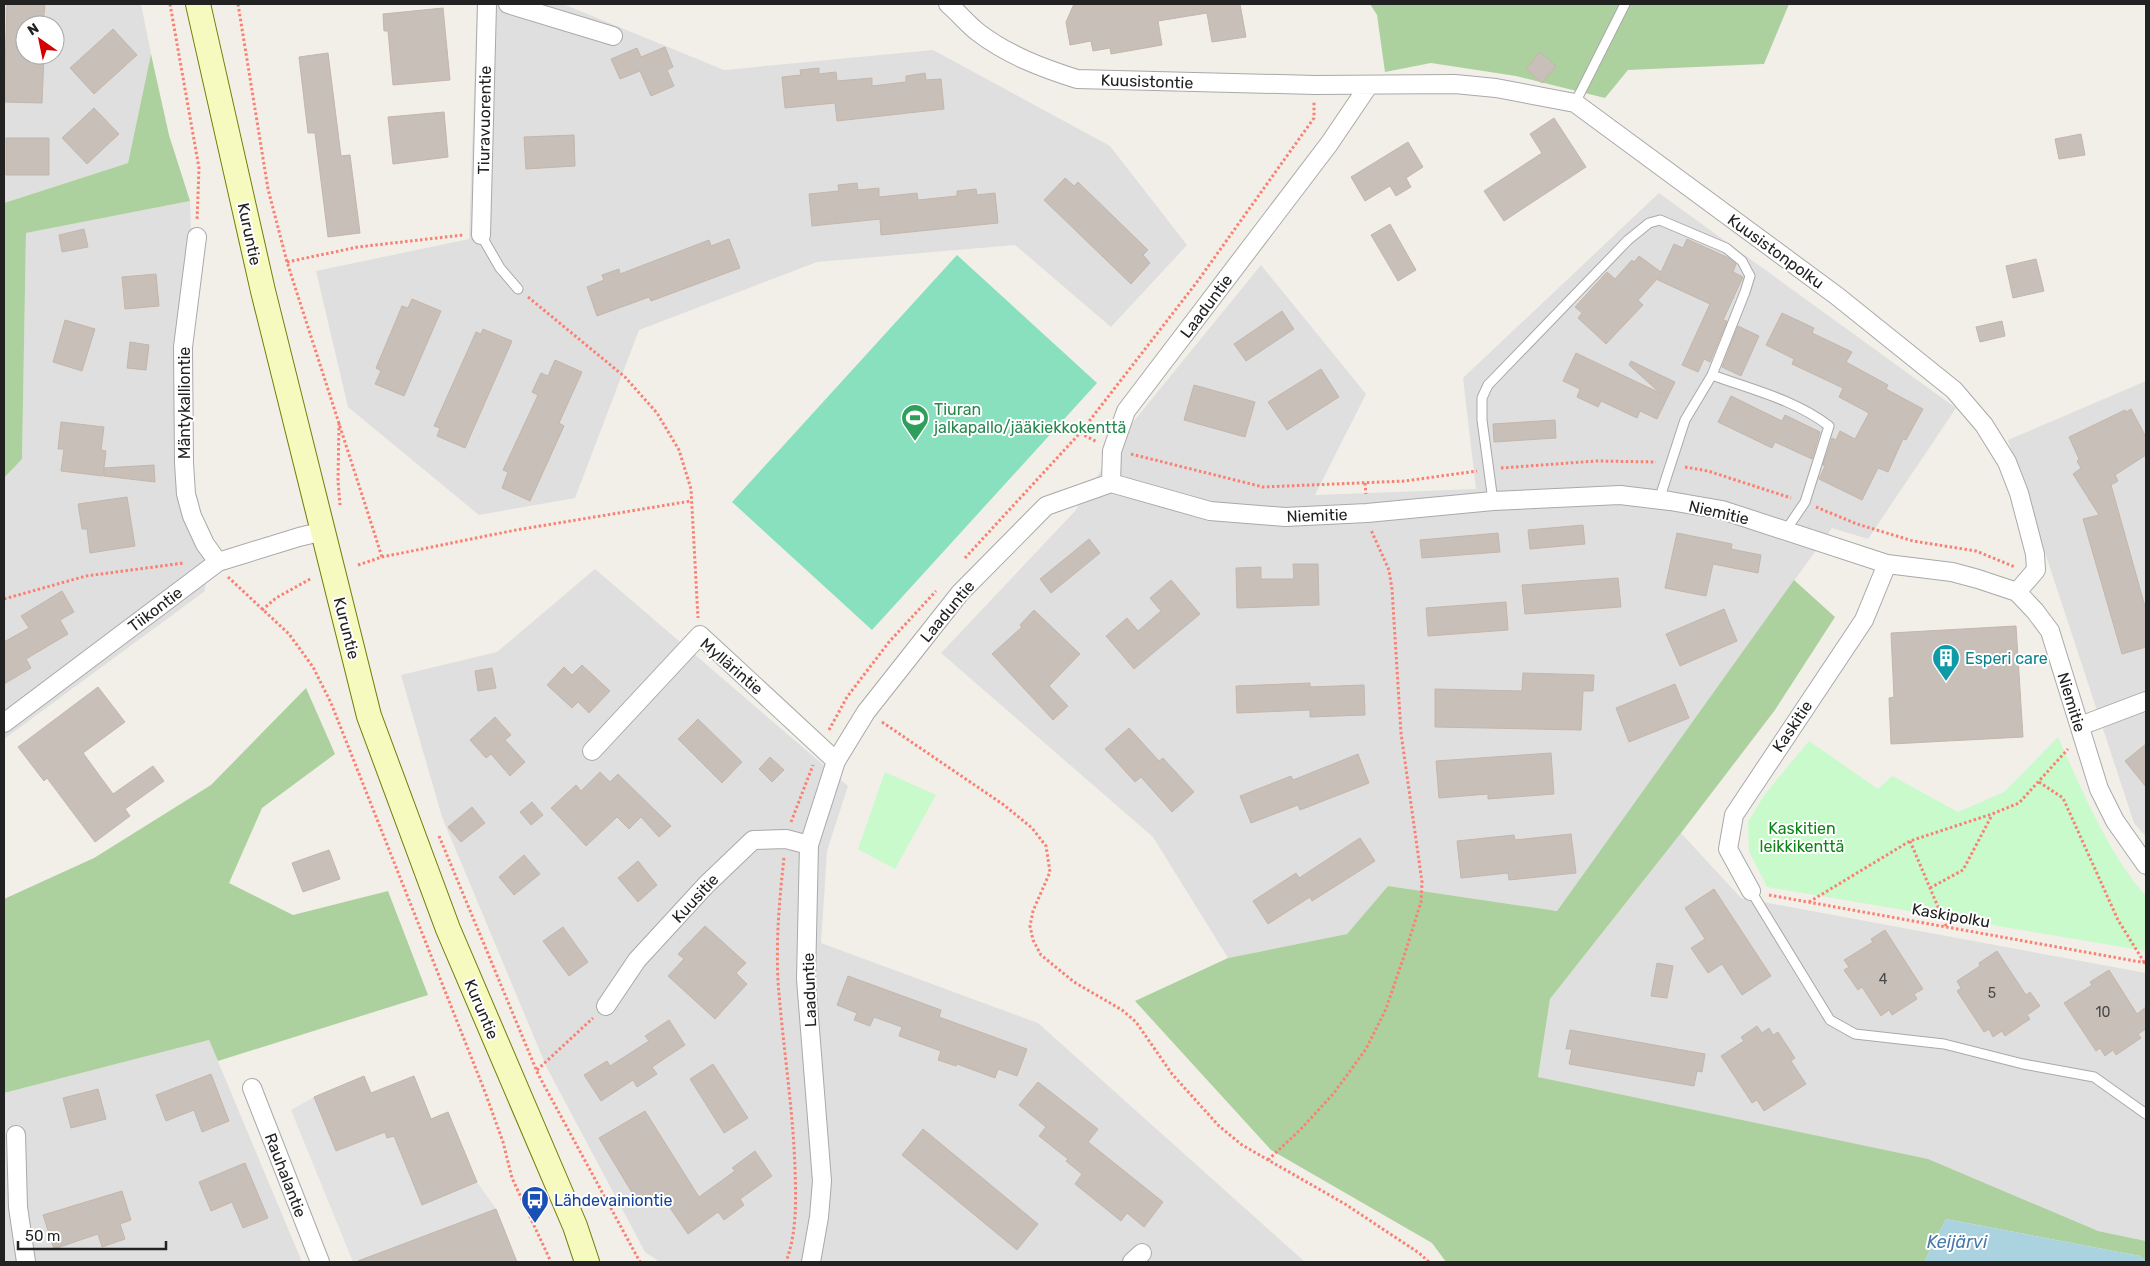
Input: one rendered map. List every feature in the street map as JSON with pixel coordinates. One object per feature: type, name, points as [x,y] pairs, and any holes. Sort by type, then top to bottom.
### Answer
[{"type":"main road","name":"Kuruntie","points":[[198,4],[263,292],[370,716],[448,929],[575,1226],[587,1262]]},
{"type":"main road","name":"Kuruntie","points":[[575,1226],[601,1262]]},
{"type":"street","name":"Tiuravuorentie","points":[[481,235],[487,4]]},
{"type":"street","points":[[508,4],[613,36]]},
{"type":"street","name":"Kuusistontie","points":[[948,4],[978,32],[1000,47],[1040,67],[1077,79],[1369,85]]},
{"type":"street","name":"Kuusistonpolku","points":[[1369,85],[1455,84],[1496,88],[1575,103],[1837,296],[1954,390],[1984,425],[2010,470],[2019,493],[2035,554],[2036,570],[2022,585]]},
{"type":"street","name":"Laaduntie","points":[[811,1262],[819,1217],[822,1180],[806,979],[809,845],[836,761],[866,712],[960,593],[1046,506],[1111,483],[1112,451],[1126,410],[1330,144],[1369,85]]},
{"type":"street","name":"Mäntykalliontie","points":[[197,237],[183,347],[184,464],[186,494],[192,516],[204,544],[215,559]]},
{"type":"street","name":"Niemitie","points":[[1111,483],[1210,511],[1284,517],[1367,513],[1493,501],[1620,495],[1722,510],[1887,564],[1952,572],[1978,579],[2022,585],[2036,611],[2050,631],[2099,789],[2115,821],[2146,864]]},
{"type":"street","name":"Tiikontie","points":[[4,723],[215,559],[324,531]]},
{"type":"street","name":"Kaskitie","points":[[1751,891],[1728,849],[1734,815],[1864,620],[1887,564]]},
{"type":"street","name":"Myllärintie","points":[[592,751],[700,635],[836,761]]},
{"type":"street","points":[[2081,732],[2146,701]]},
{"type":"street","name":"Kuusitie","points":[[606,1006],[637,960],[706,885],[752,840],[786,839],[809,845]]},
{"type":"street","name":"Rauhalantie","points":[[252,1088],[320,1262]]},
{"type":"street","points":[[16,1135],[18,1207],[26,1262]]},
{"type":"lane","points":[[1575,103],[1625,4]]},
{"type":"lane","points":[[1493,501],[1482,420],[1482,398],[1488,385],[1628,240],[1649,223],[1660,220],[1726,248],[1742,261],[1750,276],[1712,375],[1686,420],[1659,500]]},
{"type":"lane","points":[[481,235],[500,268],[518,289]]},
{"type":"lane","points":[[1712,375],[1776,398],[1817,417],[1829,426],[1805,502],[1786,530]]},
{"type":"lane","points":[[1751,891],[1830,1020],[1855,1034],[1944,1044],[2023,1064],[2094,1078],[2146,1114]]},
{"type":"path","points":[[170,4],[199,168],[197,237]]},
{"type":"path","points":[[238,4],[268,189],[287,262],[382,557]]},
{"type":"path","points":[[962,562],[1080,433],[1198,282],[1314,118],[1315,85]]},
{"type":"path","points":[[287,262],[358,247],[455,235],[481,235]]},
{"type":"path","points":[[518,289],[625,377],[657,413],[678,450],[691,489],[700,635]]},
{"type":"path","points":[[339,423],[338,481],[340,508]]},
{"type":"path","points":[[1080,433],[1112,451],[1263,487],[1405,481],[1490,469],[1596,461],[1649,461],[1670,464],[1708,471],[1760,486],[1805,502],[1857,524],[1912,541],[1976,551],[2011,564],[2022,585]]},
{"type":"path","points":[[1268,1160],[1301,1129],[1334,1093],[1366,1049],[1386,1009],[1421,902],[1422,882],[1401,733],[1392,589],[1389,570],[1368,523],[1365,482]]},
{"type":"path","points":[[358,565],[382,557],[516,530],[691,501]]},
{"type":"path","points":[[4,599],[86,576],[215,559],[227,575],[289,634],[313,667],[331,703],[485,1092],[512,1178],[551,1262]]},
{"type":"path","points":[[262,610],[276,598],[315,577]]},
{"type":"path","points":[[786,1262],[790,1251],[796,1210],[794,1119],[779,992],[778,928],[786,839],[820,745],[847,697],[889,642],[942,584]]},
{"type":"path","points":[[847,697],[866,712],[1004,805],[1032,828],[1046,846],[1050,872],[1033,911],[1030,926],[1033,940],[1041,956],[1074,982],[1122,1010],[1136,1022],[1172,1074],[1219,1126],[1242,1145],[1345,1204],[1419,1253],[1429,1262]]},
{"type":"path","points":[[1809,902],[1910,841],[2019,803],[2081,732]]},
{"type":"path","points":[[2039,782],[2062,798],[2118,920],[2145,963]]},
{"type":"path","points":[[1930,888],[1963,870],[1992,814]]},
{"type":"path","points":[[436,830],[536,1070],[640,1262]]},
{"type":"path","points":[[1910,841],[1948,928]]},
{"type":"path","name":"Kaskipolku","points":[[1751,891],[2145,963]]},
{"type":"path","points":[[536,1070],[606,1006]]},
{"type":"shaded area","points":[[4,4],[141,4],[151,54],[128,163],[4,203]]},
{"type":"shaded area","points":[[477,4],[563,4],[724,70],[933,50],[1110,146],[1187,245],[1111,327],[1015,245],[817,262],[639,330],[575,498],[479,515],[348,407],[316,271],[469,239]]},
{"type":"shaded area","points":[[1659,193],[1956,408],[1868,539],[1832,528],[1557,911],[1388,886],[1347,934],[1228,958],[1153,837],[941,653],[1075,511],[1129,427],[1261,265],[1366,394],[1315,495],[1476,489],[1463,378]]},
{"type":"shaded area","points":[[190,201],[191,238],[178,463],[208,561],[205,591],[4,739],[4,478],[22,459],[26,233]]},
{"type":"shaded area","points":[[2146,381],[2146,837],[2134,823],[2008,440]]},
{"type":"shaded area","points":[[595,569],[848,786],[827,851],[821,943],[1038,1023],[1305,1262],[660,1262],[645,1252],[547,1068],[442,817],[401,675],[497,652]]},
{"type":"shaded area","points":[[1681,833],[1741,898],[2146,973],[2146,1241],[2098,1231],[1538,1077],[1550,999]]},
{"type":"shaded area","points":[[209,1040],[302,1262],[4,1262],[4,1093]]},
{"type":"shaded area","points":[[314,1097],[336,1151],[385,1132],[387,1138],[394,1136],[422,1205],[477,1182],[496,1209],[381,1252],[384,1262],[353,1262],[291,1110]]},
{"type":"green space","points":[[1370,4],[1789,4],[1764,64],[1628,70],[1605,98],[1516,76],[1431,63],[1385,72],[1377,15]]},
{"type":"green space","points":[[151,54],[169,135],[190,201],[26,233],[22,459],[4,478],[4,203],[128,163]]},
{"type":"green space","name":"Tiuran jalkapallo/jääkiekkokenttä","points":[[957,255],[1097,383],[872,630],[732,502]]},
{"type":"green space","points":[[1794,580],[1835,617],[1775,710],[1550,999],[1538,1077],[1928,1159],[2098,1231],[2146,1241],[2146,1262],[2140,1256],[1946,1219],[1924,1262],[1446,1262],[1432,1243],[1271,1150],[1135,1001],[1228,958],[1347,934],[1388,886],[1557,911]]},
{"type":"green space","points":[[306,688],[335,754],[262,808],[229,883],[293,915],[388,891],[428,995],[218,1061],[209,1040],[4,1093],[4,899],[94,858],[211,785]]},
{"type":"green space","name":"Kaskitien leikkikenttä","points":[[2058,737],[2086,799],[2108,841],[2146,896],[2146,951],[1767,887],[1749,851],[1748,822],[1765,794],[1809,741],[1878,789],[1892,776],[1958,812],[2004,792]]},
{"type":"green space","points":[[885,772],[936,795],[895,869],[858,849]]},
{"type":"water","name":"Keijärvi","points":[[1946,1219],[2140,1256],[2146,1262],[1924,1262]]},
{"type":"building","points":[[7,4],[45,4],[44,15],[15,15],[15,65],[44,65],[42,103],[4,102]]},
{"type":"building","points":[[1074,4],[1240,4],[1246,37],[1212,42],[1207,13],[1158,21],[1162,45],[1111,54],[1110,48],[1093,51],[1091,41],[1070,45],[1066,22]]},
{"type":"building","points":[[443,8],[450,80],[393,85],[388,31],[384,31],[383,14]]},
{"type":"building","points":[[113,29],[137,55],[94,94],[70,68]]},
{"type":"building","points":[[665,47],[673,67],[667,70],[674,86],[651,96],[640,71],[620,79],[611,59],[637,48],[641,57]]},
{"type":"building","points":[[1540,52],[1556,66],[1542,83],[1526,69]]},
{"type":"building","points":[[328,53],[341,156],[350,155],[360,233],[328,237],[315,133],[308,133],[299,57]]},
{"type":"building","points":[[819,68],[819,74],[836,72],[837,81],[872,78],[872,86],[906,82],[906,76],[925,73],[926,80],[941,79],[944,109],[837,121],[835,103],[785,108],[782,77],[801,75],[800,70]]},
{"type":"building","points":[[94,108],[119,134],[87,164],[62,138]]},
{"type":"building","points":[[444,112],[448,157],[393,164],[388,117]]},
{"type":"building","points":[[1554,118],[1586,167],[1504,221],[1484,191],[1542,153],[1530,134]]},
{"type":"building","points":[[2081,134],[2085,155],[2059,159],[2055,139]]},
{"type":"building","points":[[574,135],[575,166],[526,169],[524,137]]},
{"type":"building","points":[[6,138],[49,138],[49,175],[6,175]]},
{"type":"building","points":[[1408,142],[1423,167],[1406,178],[1411,187],[1396,196],[1390,186],[1365,201],[1351,177]]},
{"type":"building","points":[[1065,178],[1074,186],[1078,182],[1148,250],[1143,255],[1150,263],[1131,284],[1044,200]]},
{"type":"building","points":[[857,183],[858,190],[879,188],[879,197],[917,193],[918,200],[957,196],[957,191],[976,189],[977,195],[995,193],[998,223],[881,235],[880,219],[812,226],[809,194],[839,191],[838,185]]},
{"type":"building","points":[[1390,224],[1416,270],[1398,281],[1371,235]]},
{"type":"building","points":[[84,229],[88,247],[62,252],[59,235]]},
{"type":"building","points":[[729,239],[740,268],[651,301],[649,297],[597,316],[587,287],[604,280],[602,275],[619,269],[620,274],[709,240],[711,246]]},
{"type":"building","points":[[1687,239],[1729,258],[1736,264],[1733,272],[1743,277],[1723,320],[1727,321],[1710,362],[1704,359],[1698,372],[1682,365],[1710,304],[1658,280],[1659,277],[1638,300],[1643,305],[1606,344],[1578,318],[1582,313],[1575,307],[1607,272],[1615,279],[1632,260],[1634,262],[1639,256],[1661,272],[1674,244],[1683,248]]},
{"type":"building","points":[[2036,259],[2044,291],[2013,298],[2006,266]]},
{"type":"building","points":[[156,274],[159,306],[125,309],[122,277]]},
{"type":"building","points":[[412,299],[441,311],[404,396],[375,384],[381,371],[376,368],[402,306],[408,308]]},
{"type":"building","points":[[1282,311],[1294,329],[1246,361],[1234,344]]},
{"type":"building","points":[[1782,313],[1814,328],[1812,333],[1852,352],[1846,362],[1888,385],[1886,389],[1923,409],[1906,440],[1903,439],[1888,472],[1878,468],[1862,500],[1819,479],[1825,466],[1823,465],[1832,438],[1836,440],[1840,431],[1855,439],[1869,413],[1839,397],[1843,388],[1792,364],[1794,359],[1766,345]]},
{"type":"building","points":[[65,320],[95,329],[82,371],[53,362]]},
{"type":"building","points":[[2002,321],[2005,336],[1980,342],[1976,327]]},
{"type":"building","points":[[1738,326],[1759,336],[1741,376],[1722,367]]},
{"type":"building","points":[[483,329],[512,341],[465,448],[437,436],[440,428],[434,426],[476,332],[481,334]]},
{"type":"building","points":[[130,342],[149,345],[146,370],[127,368]]},
{"type":"building","points":[[1576,353],[1660,393],[1629,365],[1631,361],[1675,382],[1657,419],[1640,411],[1637,418],[1601,401],[1598,407],[1577,397],[1580,389],[1563,381]]},
{"type":"building","points":[[555,360],[582,372],[559,423],[564,426],[530,501],[502,488],[508,472],[503,470],[538,395],[532,392],[541,373],[548,376]]},
{"type":"building","points":[[1321,369],[1339,397],[1287,430],[1268,402]]},
{"type":"building","points":[[1194,385],[1255,402],[1245,437],[1184,420]]},
{"type":"building","points":[[1731,396],[1782,421],[1785,415],[1820,432],[1812,459],[1775,442],[1772,448],[1718,422]]},
{"type":"building","points":[[2131,409],[2146,437],[2146,455],[2115,475],[2118,481],[2111,485],[2146,610],[2146,647],[2122,654],[2083,519],[2099,515],[2073,474],[2081,468],[2069,437],[2125,410],[2126,412]]},
{"type":"building","points":[[1555,420],[1556,438],[1494,442],[1493,424]]},
{"type":"building","points":[[61,422],[104,427],[101,450],[106,451],[103,476],[61,471],[64,449],[58,449]]},
{"type":"building","points":[[154,465],[155,482],[104,476],[104,468]]},
{"type":"building","points":[[127,497],[135,546],[90,553],[87,529],[82,529],[78,504]]},
{"type":"building","points":[[1583,525],[1585,544],[1530,549],[1528,530]]},
{"type":"building","points":[[1498,533],[1500,552],[1422,558],[1420,540]]},
{"type":"building","points":[[1677,533],[1732,544],[1731,549],[1761,555],[1758,573],[1713,564],[1706,596],[1665,588]]},
{"type":"building","points":[[1089,539],[1100,553],[1051,593],[1040,579]]},
{"type":"building","points":[[1293,564],[1318,564],[1319,605],[1237,608],[1236,568],[1261,567],[1261,579],[1294,579]]},
{"type":"building","points":[[1618,578],[1621,607],[1525,614],[1522,585]]},
{"type":"building","points":[[1171,580],[1200,614],[1134,669],[1106,636],[1127,618],[1138,631],[1161,611],[1150,598]]},
{"type":"building","points":[[62,591],[74,612],[60,620],[68,634],[26,659],[31,668],[4,684],[4,642],[29,628],[21,616]]},
{"type":"building","points":[[1506,602],[1508,630],[1428,636],[1426,608]]},
{"type":"building","points":[[1724,609],[1737,641],[1680,666],[1666,634]]},
{"type":"building","points":[[1034,610],[1080,654],[1049,686],[1068,706],[1053,720],[992,654],[1022,627],[1020,625]]},
{"type":"building","name":"Esperi care","points":[[2016,626],[2023,737],[1891,744],[1889,698],[1894,697],[1891,633]]},
{"type":"building","points":[[582,665],[610,691],[589,713],[578,702],[572,708],[547,685],[564,667],[572,675]]},
{"type":"building","points":[[492,668],[496,688],[478,691],[475,671]]},
{"type":"building","points":[[1523,673],[1594,675],[1593,691],[1583,691],[1581,730],[1435,727],[1435,689],[1522,691]]},
{"type":"building","points":[[1310,683],[1310,687],[1364,685],[1365,715],[1310,717],[1310,710],[1237,713],[1236,686]]},
{"type":"building","points":[[1675,684],[1689,718],[1629,742],[1616,708]]},
{"type":"building","points":[[98,687],[125,722],[83,753],[113,794],[153,766],[164,781],[125,809],[130,816],[95,842],[47,778],[44,781],[18,747]]},
{"type":"building","points":[[495,717],[511,735],[505,740],[525,762],[510,776],[491,754],[486,758],[470,740]]},
{"type":"building","points":[[698,719],[742,762],[722,783],[678,739]]},
{"type":"building","points":[[1129,728],[1159,761],[1163,758],[1194,792],[1172,812],[1141,777],[1135,782],[1105,749]]},
{"type":"building","points":[[2146,744],[2146,787],[2125,761]]},
{"type":"building","points":[[1551,753],[1554,794],[1488,799],[1488,794],[1439,798],[1436,761]]},
{"type":"building","points":[[1358,754],[1369,783],[1300,810],[1298,805],[1251,823],[1240,796],[1291,776],[1293,780]]},
{"type":"building","points":[[770,757],[784,770],[772,782],[759,769]]},
{"type":"building","points":[[600,772],[610,782],[618,774],[671,826],[659,837],[641,817],[629,829],[617,817],[586,846],[551,808],[576,785],[581,791]]},
{"type":"building","points":[[532,802],[543,815],[531,825],[520,812]]},
{"type":"building","points":[[472,807],[485,823],[461,842],[448,827]]},
{"type":"building","points":[[1571,834],[1576,873],[1509,880],[1508,873],[1461,878],[1457,841],[1514,835],[1515,840]]},
{"type":"building","points":[[1360,838],[1375,861],[1312,901],[1310,897],[1268,924],[1253,901],[1296,873],[1299,878]]},
{"type":"building","points":[[329,850],[340,879],[303,892],[292,863]]},
{"type":"building","points":[[524,855],[540,874],[514,895],[499,877]]},
{"type":"building","points":[[638,861],[657,885],[638,902],[618,878]]},
{"type":"building","points":[[1714,889],[1771,976],[1742,995],[1722,964],[1708,973],[1691,948],[1705,939],[1685,908]]},
{"type":"building","points":[[705,926],[746,963],[736,973],[747,984],[715,1019],[668,976],[684,959],[678,954]]},
{"type":"building","points":[[563,927],[588,962],[569,976],[543,941]]},
{"type":"building","points":[[1885,930],[1923,989],[1914,994],[1917,999],[1892,1015],[1889,1010],[1881,1016],[1862,987],[1858,990],[1844,970],[1849,967],[1844,960],[1873,942],[1871,939]]},
{"type":"building","points":[[1997,951],[2026,995],[2030,992],[2040,1006],[2027,1015],[2030,1019],[2005,1036],[2002,1031],[1993,1037],[1989,1029],[1984,1032],[1957,991],[1961,988],[1957,981],[1980,966],[1979,963]]},
{"type":"building","points":[[1657,963],[1673,966],[1667,998],[1651,996]]},
{"type":"building","points":[[2109,970],[2137,1014],[2146,1007],[2146,1029],[2138,1034],[2141,1038],[2116,1055],[2113,1050],[2105,1056],[2100,1048],[2096,1051],[2064,1003],[2092,985],[2090,982]]},
{"type":"building","points":[[848,976],[941,1010],[939,1017],[1027,1049],[1017,1076],[998,1069],[995,1078],[957,1064],[956,1066],[938,1060],[941,1051],[899,1036],[902,1027],[874,1017],[870,1026],[854,1020],[857,1013],[837,1005]]},
{"type":"building","points":[[669,1020],[685,1045],[652,1067],[657,1074],[637,1087],[633,1080],[601,1101],[584,1075],[607,1061],[610,1066],[649,1041],[645,1036]]},
{"type":"building","points":[[1757,1026],[1762,1033],[1769,1028],[1773,1035],[1778,1032],[1795,1058],[1791,1061],[1806,1084],[1764,1111],[1757,1100],[1752,1103],[1721,1056],[1744,1041],[1741,1037]]},
{"type":"building","points":[[1570,1030],[1705,1054],[1702,1072],[1697,1071],[1694,1086],[1569,1064],[1572,1049],[1566,1049]]},
{"type":"building","points":[[713,1064],[748,1118],[724,1133],[690,1079]]},
{"type":"building","points":[[211,1074],[229,1121],[202,1132],[194,1110],[166,1121],[156,1095]]},
{"type":"building","points":[[364,1076],[371,1093],[414,1076],[431,1119],[448,1112],[477,1182],[422,1205],[394,1136],[387,1138],[385,1132],[336,1151],[314,1097]]},
{"type":"building","points":[[1038,1082],[1098,1129],[1088,1142],[1163,1202],[1144,1227],[1127,1213],[1121,1221],[1075,1184],[1082,1174],[1066,1161],[1068,1159],[1039,1136],[1046,1127],[1019,1105]]},
{"type":"building","points":[[98,1089],[106,1119],[71,1128],[63,1098]]},
{"type":"building","points":[[645,1111],[699,1197],[735,1171],[732,1168],[755,1151],[772,1176],[740,1199],[744,1205],[724,1220],[718,1212],[688,1234],[659,1192],[639,1204],[599,1138]]},
{"type":"building","points":[[923,1129],[1038,1224],[1017,1250],[902,1155]]},
{"type":"building","points":[[245,1163],[268,1218],[243,1228],[232,1202],[211,1211],[199,1182]]},
{"type":"building","points":[[122,1191],[131,1220],[120,1224],[125,1239],[102,1247],[98,1234],[54,1249],[43,1215]]},
{"type":"building","points":[[496,1209],[517,1262],[358,1262],[358,1261]]},
{"type":"place","name":"Tiuran jalkapallo/jääkiekkokenttä","points":[[915,442]]},
{"type":"place","name":"Esperi care","points":[[1946,682]]},
{"type":"place","name":"Lähdevainiontie","points":[[535,1224]]}]
